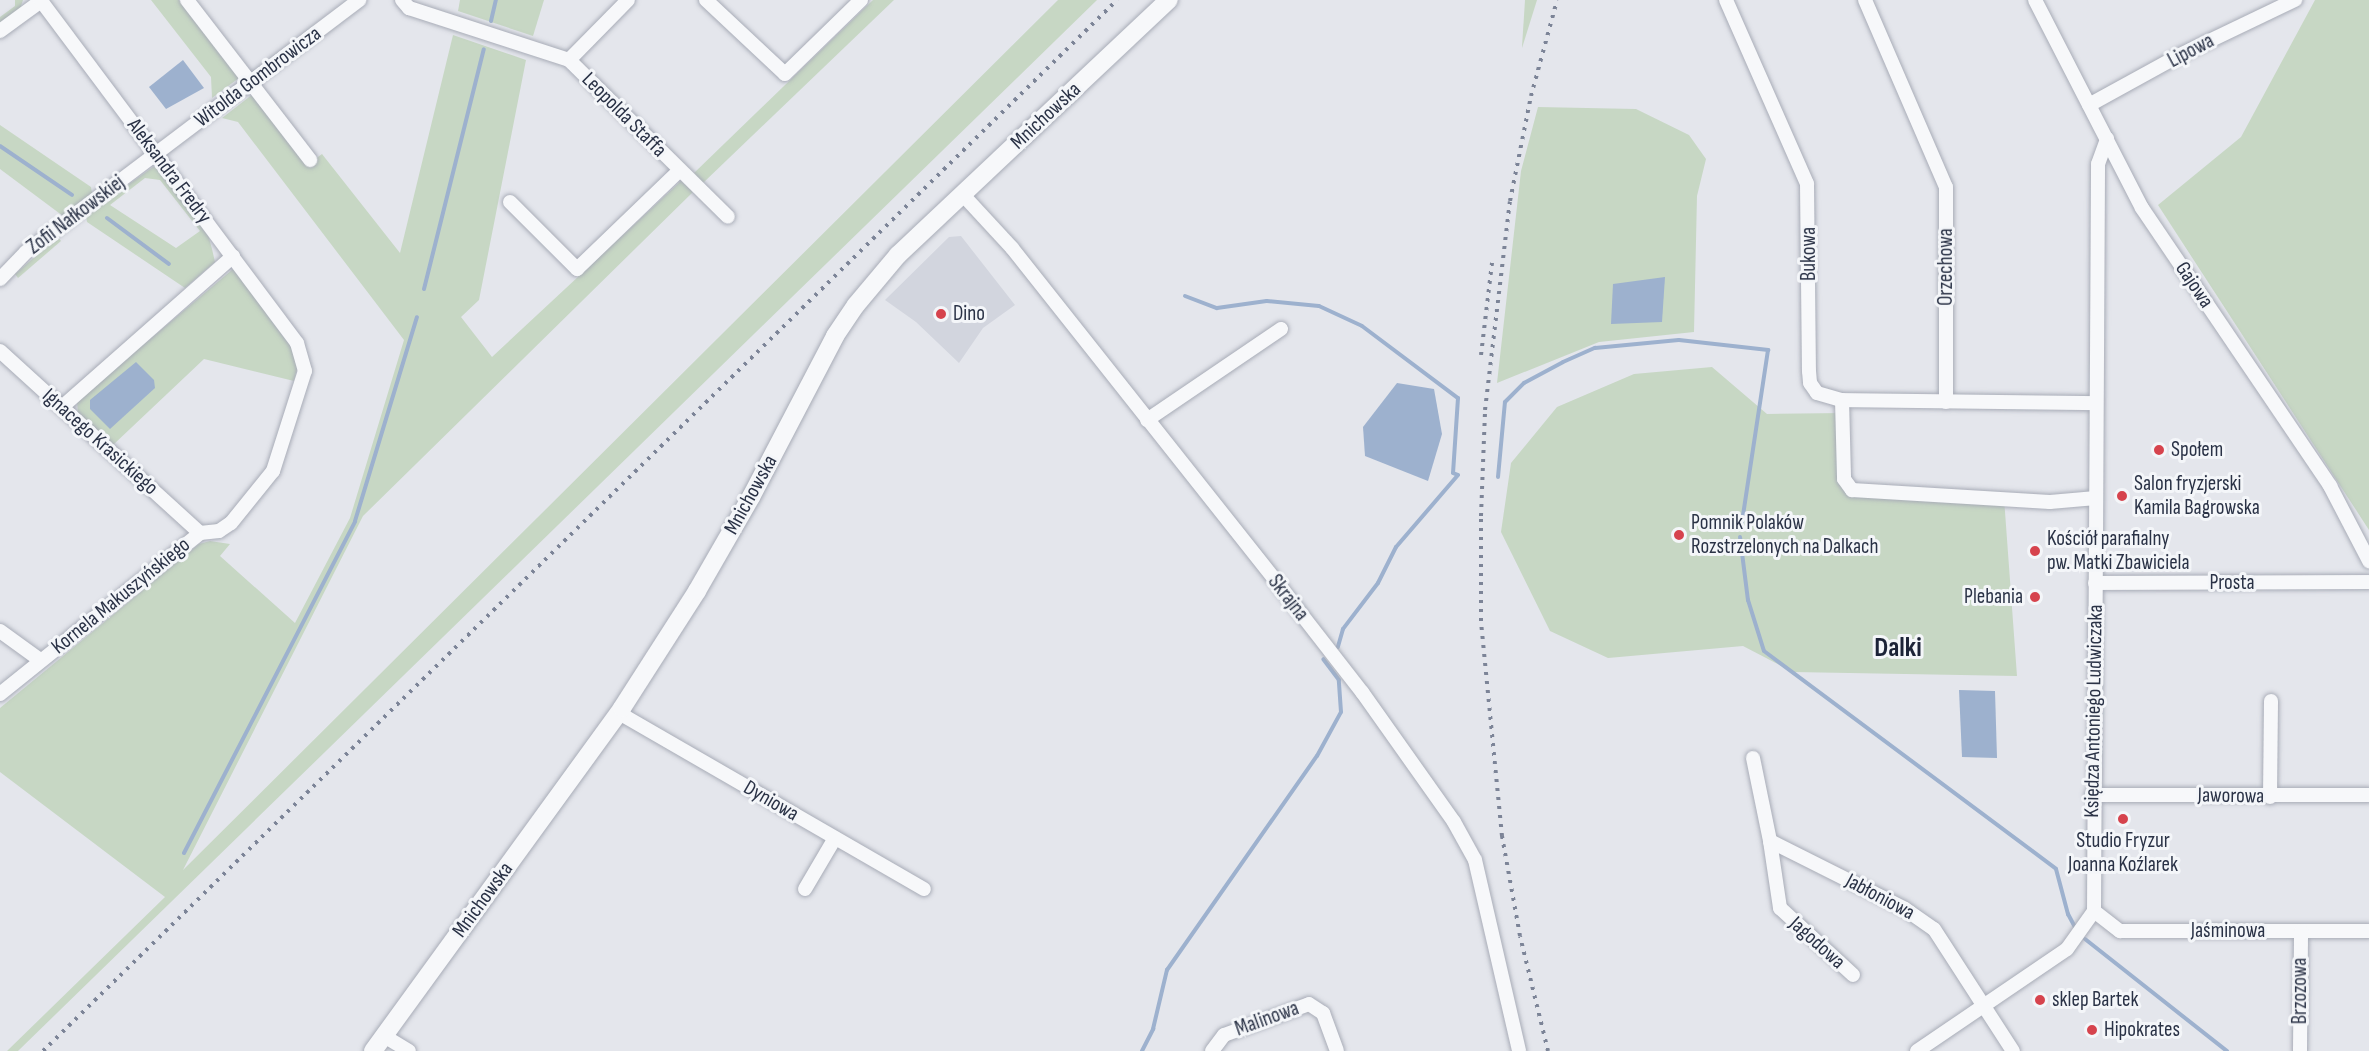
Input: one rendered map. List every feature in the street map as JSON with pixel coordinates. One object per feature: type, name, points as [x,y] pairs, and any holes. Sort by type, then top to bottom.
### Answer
[{"type":"street","points":[[0,31],[40,0]]},
{"type":"street","name":"Aleksandra Fredry","points":[[40,0],[297,343]]},
{"type":"street","points":[[188,0],[309,160]]},
{"type":"street","name":"Witolda Gombrowicza","points":[[156,154],[359,0]]},
{"type":"street","points":[[402,0],[409,8],[569,60],[628,0]]},
{"type":"street","points":[[706,0],[785,74],[861,0]]},
{"type":"street","name":"Mnichowska","points":[[379,1044],[619,713],[739,518],[835,336],[877,279],[1169,0]]},
{"type":"street","name":"Bukowa","points":[[1726,0],[1807,184],[1810,383],[1817,393],[1842,400],[1946,402]]},
{"type":"street","name":"Orzechowa","points":[[1865,0],[1946,187],[1946,402]]},
{"type":"street","name":"Gajowa","points":[[2035,0],[2142,208],[2330,486],[2369,561]]},
{"type":"street","name":"Lipowa","points":[[2089,105],[2178,56],[2295,0]]},
{"type":"street","name":"Leopolda Staffa","points":[[569,60],[728,217]]},
{"type":"street","name":"Księdza Antoniego Ludwiczaka","points":[[1917,1051],[1987,1006],[2074,942],[2088,925],[2094,911],[2092,795],[2098,164],[2107,140]]},
{"type":"street","name":"Zofii Nałkowskiej","points":[[0,279],[26,252],[156,154]]},
{"type":"street","name":"Leopolda Staffa","points":[[510,202],[577,270],[680,171]]},
{"type":"street","name":"Skrajna","points":[[963,195],[1012,248],[1362,692],[1455,822],[1475,860],[1519,1051]]},
{"type":"street","points":[[62,406],[233,256]]},
{"type":"street","points":[[1146,420],[1281,329]]},
{"type":"street","name":"Kornela Makuszyńskiego","points":[[0,694],[200,533],[219,531],[231,523],[273,471],[305,371],[297,343]]},
{"type":"street","name":"Ignacego Krasickiego","points":[[0,351],[200,533]]},
{"type":"street","points":[[1842,400],[1844,479],[1852,490],[2050,502],[2096,498]]},
{"type":"street","points":[[1946,402],[2096,403]]},
{"type":"street","name":"Prosta","points":[[2095,584],[2369,582]]},
{"type":"street","points":[[0,631],[40,660]]},
{"type":"street","points":[[2270,797],[2271,702]]},
{"type":"street","name":"Dyniowa","points":[[619,713],[924,889]]},
{"type":"street","points":[[1753,758],[1770,841]]},
{"type":"street","name":"Jaworowa","points":[[2092,795],[2270,797],[2369,795]]},
{"type":"street","points":[[805,889],[835,838]]},
{"type":"street","name":"Jagodowa","points":[[1770,841],[1780,908],[1853,975]]},
{"type":"street","name":"Jabłoniowa","points":[[1770,841],[1905,909],[1934,929],[1987,1006],[2013,1051]]},
{"type":"street","name":"Jaśminowa","points":[[2094,911],[2120,932],[2369,931]]},
{"type":"street","name":"Brzozowa","points":[[2300,1051],[2301,931]]},
{"type":"street","name":"Malinowa","points":[[1212,1051],[1224,1035],[1309,1004],[1323,1013],[1337,1051]]},
{"type":"street","points":[[379,1044],[409,1051]]},
{"type":"shaded area","points":[[961,236],[1015,305],[983,328],[959,363],[916,322],[885,300],[949,237]]},
{"type":"green space","points":[[15,0],[23,0],[20,9],[0,23],[0,17],[15,6]]},
{"type":"green space","points":[[151,0],[179,0],[239,78],[212,98],[211,77]]},
{"type":"green space","points":[[460,0],[544,0],[533,36],[458,11]]},
{"type":"green space","points":[[873,0],[894,0],[703,183],[694,173]]},
{"type":"green space","points":[[1058,0],[1097,0],[18,1051],[7,1051],[165,897],[0,772],[0,708],[199,544],[210,541],[230,544],[220,556],[295,623],[350,518],[404,340],[238,122],[222,118],[253,94],[307,165],[322,154],[400,253],[453,35],[526,60],[479,300],[461,317],[492,357],[681,181],[693,192],[363,516],[183,870]]},
{"type":"green space","points":[[1525,0],[1537,0],[1522,48],[1522,47]]},
{"type":"green space","points":[[2315,0],[2369,0],[2369,530],[2158,205],[2241,137]]},
{"type":"green space","points":[[1538,107],[1636,109],[1689,135],[1706,159],[1697,196],[1694,332],[1599,342],[1497,383],[1521,171]]},
{"type":"green space","points":[[0,125],[91,187],[92,193],[63,216],[0,169]]},
{"type":"green space","points":[[153,167],[158,168],[206,227],[215,262],[185,288],[87,222],[86,215]],"holes":[[[145,178],[160,180],[200,231],[176,248],[110,205]]]},
{"type":"green space","points":[[58,237],[61,241],[18,278],[15,274]]},
{"type":"green space","points":[[233,269],[239,272],[292,348],[298,365],[294,381],[204,359],[113,445],[78,413],[77,401]]},
{"type":"green space","points":[[1712,367],[1767,414],[1844,413],[1846,484],[2004,498],[2017,676],[1793,672],[1743,646],[1608,658],[1550,631],[1501,532],[1511,463],[1557,407],[1634,374]]},
{"type":"water","points":[[183,60],[204,88],[166,109],[149,87]]},
{"type":"water","points":[[1665,277],[1662,322],[1611,324],[1613,284]]},
{"type":"water","points":[[136,362],[154,380],[155,388],[110,429],[90,409],[90,400]]},
{"type":"water","points":[[1397,383],[1434,389],[1442,434],[1428,481],[1365,456],[1363,427]]},
{"type":"water","points":[[1959,690],[1995,691],[1997,758],[1962,757]]},
{"type":"waterway","points":[[491,21],[496,0]]},
{"type":"waterway","points":[[424,289],[484,49]]},
{"type":"waterway","points":[[0,146],[72,195]]},
{"type":"waterway","points":[[107,218],[169,264]]},
{"type":"waterway","points":[[1185,296],[1217,308],[1267,301],[1319,306],[1362,326],[1458,398],[1453,473],[1458,475],[1396,547],[1378,583],[1343,629],[1338,647]]},
{"type":"waterway","points":[[184,853],[355,521],[417,317]]},
{"type":"waterway","points":[[1498,477],[1505,402],[1524,383],[1563,362],[1595,348],[1679,340],[1768,350],[1741,529]]},
{"type":"waterway","points":[[1740,537],[1748,600],[1764,651],[2056,869],[2068,914],[2075,927]]},
{"type":"waterway","points":[[1142,1051],[1153,1029],[1167,970],[1317,756],[1341,712],[1339,680],[1323,659]]},
{"type":"waterway","points":[[2085,939],[2227,1051]]},
{"type":"railway","points":[[43,1051],[1117,0]]},
{"type":"railway","points":[[1548,1051],[1520,936],[1502,836],[1481,621],[1481,516],[1485,410],[1510,201],[1531,96],[1557,0]]},
{"type":"railway","points":[[1481,355],[1492,263]]},
{"type":"place","name":"Dino","points":[[941,314]]},
{"type":"place","name":"Społem","points":[[2159,450]]},
{"type":"place","name":"Salon fryzjerski Kamila Bagrowska","points":[[2122,496]]},
{"type":"place","name":"Pomnik Polaków Rozstrzelonych na Dalkach","points":[[1679,535]]},
{"type":"place","name":"Kościół parafialny pw. Matki Zbawiciela","points":[[2035,551]]},
{"type":"place","name":"Plebania","points":[[2035,597]]},
{"type":"place","name":"Studio Fryzur Joanna Koźlarek","points":[[2123,819]]},
{"type":"place","name":"sklep Bartek","points":[[2040,1000]]},
{"type":"place","name":"Hipokrates","points":[[2092,1030]]},
{"type":"district","name":"Dalki","points":[[1898,649]]}]
